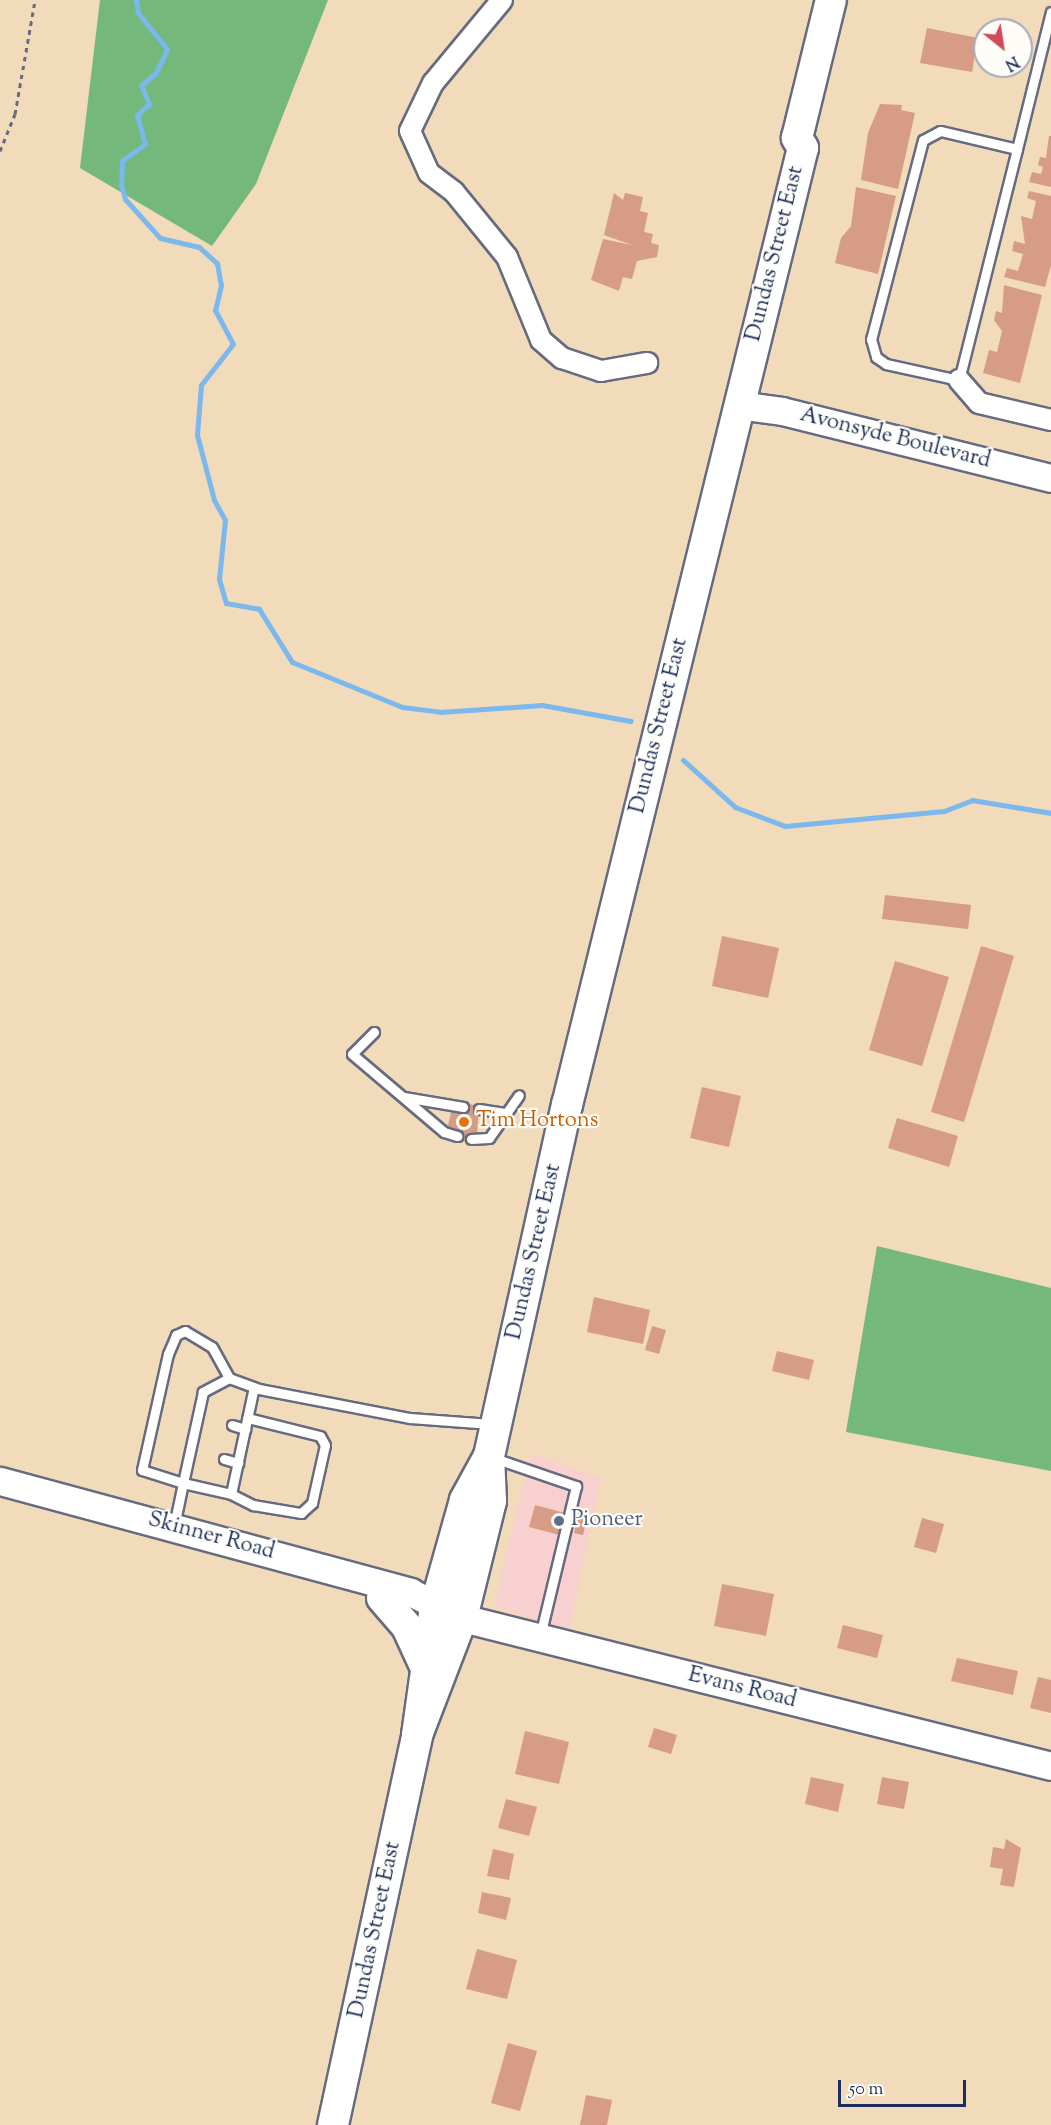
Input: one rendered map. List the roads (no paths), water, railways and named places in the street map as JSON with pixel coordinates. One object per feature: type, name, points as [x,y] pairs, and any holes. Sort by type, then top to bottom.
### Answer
[{"type":"main road","name":"Dundas Street East","points":[[417,1735],[462,1618],[491,1501],[489,1456],[570,1094],[803,148],[797,138],[831,0]]},
{"type":"main road","name":"Dundas Street East","points":[[333,2125],[417,1735],[427,1603],[465,1500],[489,1456]]},
{"type":"main road","points":[[382,1598],[407,1627],[424,1664]]},
{"type":"street","points":[[502,0],[433,83],[410,131],[429,173],[454,192],[507,257],[541,340],[562,358],[601,371],[647,363]]},
{"type":"street","points":[[959,380],[979,403],[1051,420]]},
{"type":"street","name":"Avonsyde Boulevard","points":[[738,405],[782,411],[1051,478]]},
{"type":"street","name":"Skinner Road","points":[[0,1481],[174,1526],[427,1603]]},
{"type":"street","name":"Skinner Road","points":[[0,1500],[382,1598],[427,1603]]},
{"type":"street","name":"Evans Road","points":[[427,1603],[462,1618],[1051,1766]]},
{"type":"lane","points":[[1017,149],[940,131],[923,141],[874,327],[872,349],[886,364],[959,380],[1017,149],[1051,12]]},
{"type":"lane","points":[[374,1032],[352,1054],[444,1132],[457,1136]]},
{"type":"lane","points":[[471,1138],[489,1138],[519,1095]]},
{"type":"lane","points":[[401,1096],[463,1107]]},
{"type":"lane","points":[[479,1109],[506,1113]]},
{"type":"lane","points":[[247,1418],[320,1436],[325,1445],[312,1503],[301,1513],[254,1505],[231,1494],[183,1483],[142,1470],[177,1335],[198,1334],[229,1378],[254,1387],[410,1418],[496,1424]]},
{"type":"lane","points":[[174,1526],[183,1483],[194,1452],[202,1417],[203,1392],[229,1378]]},
{"type":"lane","points":[[231,1494],[254,1387]]},
{"type":"lane","points":[[232,1425],[245,1429]]},
{"type":"lane","points":[[489,1456],[576,1486],[540,1636]]},
{"type":"lane","points":[[224,1459],[238,1463]]},
{"type":"waterway","points":[[136,0],[138,13],[167,49],[156,73],[141,85],[149,104],[137,115],[145,144],[122,161],[121,185],[125,199],[160,238],[199,247],[217,263],[221,285],[215,310],[233,344],[201,385],[197,435],[214,500],[225,520],[219,579],[226,603],[259,609],[292,662],[402,707],[440,712],[542,705],[631,721]]},
{"type":"waterway","points":[[683,760],[735,807],[785,826],[944,811],[972,800],[1051,813]]},
{"type":"place","name":"Tim Hortons","points":[[464,1122]]},
{"type":"place","name":"Pioneer","points":[[559,1521]]}]
